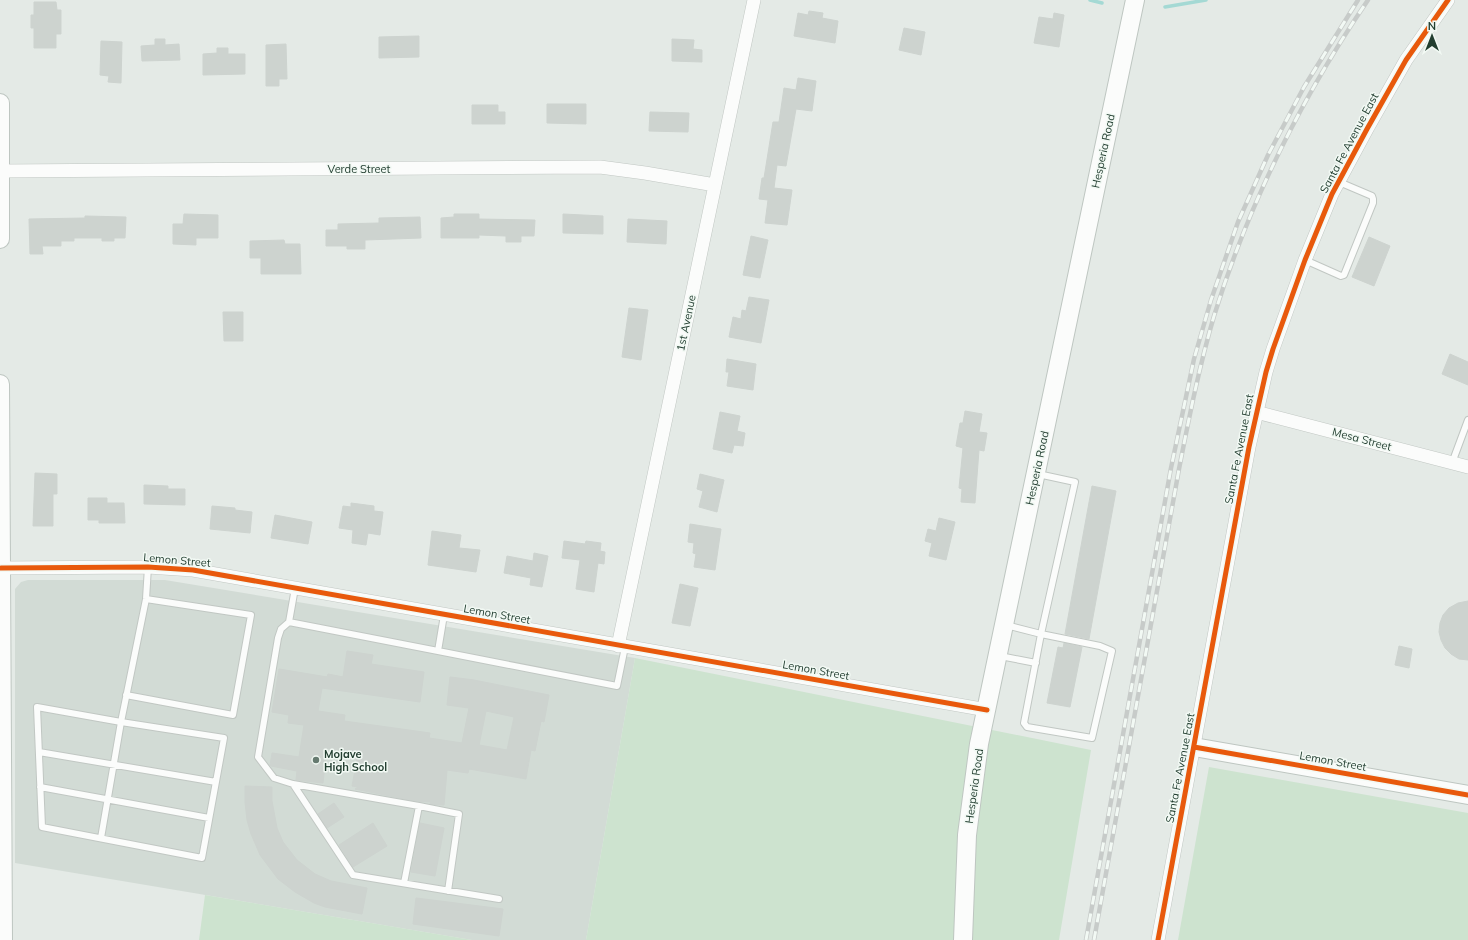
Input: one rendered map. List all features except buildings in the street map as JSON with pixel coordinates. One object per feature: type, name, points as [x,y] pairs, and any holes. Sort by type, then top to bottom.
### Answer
[{"type":"street","name":"Hesperia Road","points":[[963,940],[969,816],[979,744],[1135,0]]},
{"type":"street","name":"Santa Fe Avenue East","points":[[1158,940],[1256,412],[1272,349],[1317,228],[1339,182],[1406,60],[1448,0]]},
{"type":"street","name":"1st Avenue","points":[[622,646],[753,4]]},
{"type":"street","points":[[0,103],[0,239]]},
{"type":"street","name":"Verde Street","points":[[1,171],[600,167],[645,172],[715,185]]},
{"type":"street","points":[[0,384],[3,940]]},
{"type":"street","name":"Mesa Street","points":[[1256,412],[1468,467]]},
{"type":"street","name":"Lemon Street","points":[[1,568],[148,567],[193,570],[987,710]]},
{"type":"street","name":"Lemon Street","points":[[1194,747],[1468,795]]},
{"type":"lane","points":[[1305,260],[1341,276],[1344,275],[1373,203],[1373,199],[1372,196],[1339,182]]},
{"type":"lane","points":[[1452,463],[1468,420]]},
{"type":"lane","points":[[1004,625],[1042,634],[1100,646],[1112,650],[1092,738],[1027,727],[1024,722],[1042,634],[1075,482],[1036,473]]},
{"type":"lane","points":[[102,838],[121,722],[146,599],[148,567]]},
{"type":"lane","points":[[295,588],[289,622],[280,629],[278,638],[258,757],[274,778],[293,784],[459,814],[448,890]]},
{"type":"lane","points":[[126,695],[233,715],[251,615],[146,599]]},
{"type":"lane","points":[[438,651],[444,614]]},
{"type":"lane","points":[[289,622],[617,686],[622,646]]},
{"type":"lane","points":[[998,655],[1036,663]]},
{"type":"lane","points":[[37,707],[121,722],[224,738],[202,858],[42,827],[37,707]]},
{"type":"lane","points":[[39,752],[216,782]]},
{"type":"lane","points":[[293,784],[354,875],[499,899]]},
{"type":"lane","points":[[40,787],[210,818]]},
{"type":"lane","points":[[404,883],[419,806]]},
{"type":"shaded area","name":"Mojave High School","points":[[28,580],[165,580],[635,658],[586,940],[472,940],[15,863],[15,589],[21,582]]},
{"type":"green space","points":[[635,658],[1091,750],[1059,940],[586,940]]},
{"type":"green space","points":[[1209,767],[1468,813],[1468,940],[1178,940]]},
{"type":"green space","points":[[205,895],[472,940],[199,940]]},
{"type":"waterway","points":[[1090,0],[1102,3]]},
{"type":"waterway","points":[[1165,7],[1206,0]]},
{"type":"railway","points":[[1086,940],[1171,468],[1194,359],[1211,300],[1238,222],[1268,155],[1304,87],[1358,0]]},
{"type":"railway","points":[[1094,940],[1179,469],[1199,373],[1214,316],[1244,233],[1279,152],[1321,74],[1368,0]]},
{"type":"cycle path","points":[[1158,940],[1249,447],[1266,372],[1273,349],[1305,260],[1332,194],[1406,60],[1448,0]]},
{"type":"cycle path","points":[[1,568],[148,567],[193,570],[987,710]]},
{"type":"cycle path","points":[[1194,747],[1468,795]]},
{"type":"place","name":"Mojave High School","points":[[316,760]]}]
